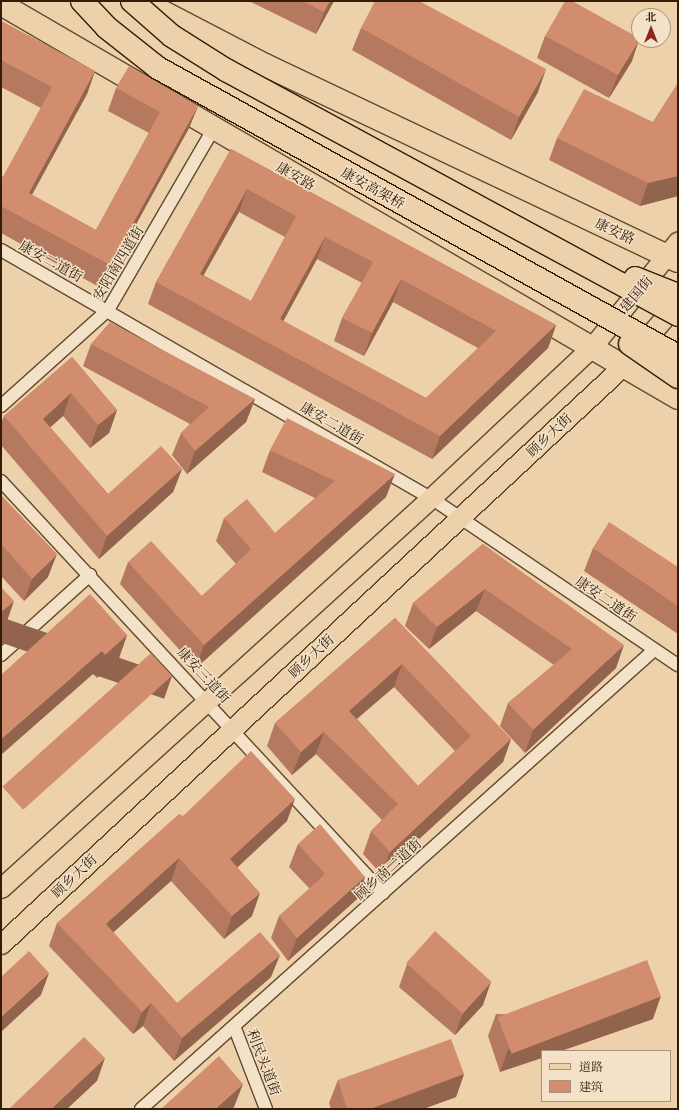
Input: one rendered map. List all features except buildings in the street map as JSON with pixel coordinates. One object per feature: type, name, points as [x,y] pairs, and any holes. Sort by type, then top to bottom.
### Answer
[{"type":"highway","name":"康安高架桥","points":[[82,1],[106,27],[158,68],[527,274],[678,356]]},
{"type":"highway","points":[[132,1],[172,36],[226,70],[550,244],[678,315]]},
{"type":"highway","name":"康安路","points":[[142,1],[197,29],[675,253]]},
{"type":"highway","points":[[165,1],[197,29]]},
{"type":"highway","name":"康安路","points":[[1,4],[592,347],[622,368],[678,398]]},
{"type":"highway","points":[[550,244],[678,295]]},
{"type":"highway","points":[[527,274],[678,377]]},
{"type":"main road","name":"建国街","points":[[592,347],[638,292],[675,253]]},
{"type":"main road","points":[[622,368],[678,302]]},
{"type":"main road","points":[[1,888],[431,498],[592,347]]},
{"type":"main road","name":"顾乡大街","points":[[1,944],[622,368]]},
{"type":"street","name":"安阳南四道街","points":[[1,406],[108,310],[214,128]]},
{"type":"street","name":"康安二道街","points":[[1,250],[108,310],[431,498],[678,665]]},
{"type":"street","name":"康安三道街","points":[[1,481],[208,701],[383,893]]},
{"type":"street","points":[[1,655],[90,575]]},
{"type":"street","name":"顾乡南二道街","points":[[140,1109],[654,650]]},
{"type":"street","name":"利民头道街","points":[[234,1026],[266,1109]]}]
